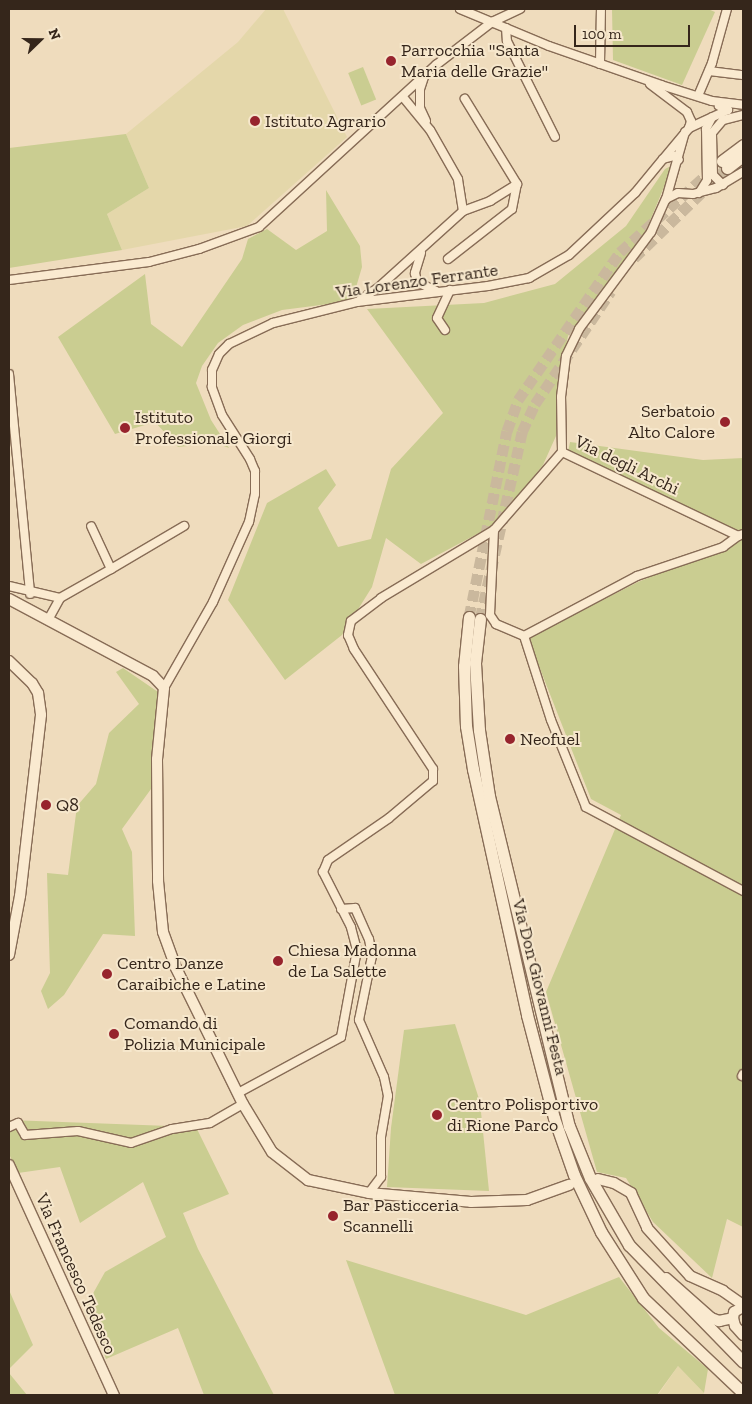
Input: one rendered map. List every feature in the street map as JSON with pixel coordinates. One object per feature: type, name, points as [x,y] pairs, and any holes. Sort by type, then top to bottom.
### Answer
[{"type":"main road","points":[[743,145],[724,165],[743,156]]},
{"type":"main road","name":"Via Don Giovanni Festa","points":[[743,1362],[649,1268],[629,1245],[590,1178],[569,1126],[556,1078],[484,768],[475,663],[475,618],[464,676],[466,726],[473,769],[527,1014],[554,1118],[574,1175],[601,1232],[644,1298],[743,1392]]},
{"type":"street","points":[[460,9],[643,79],[712,100],[743,105]]},
{"type":"street","points":[[9,280],[149,262],[199,249],[259,227],[403,97],[424,75],[492,22],[520,9]]},
{"type":"street","points":[[600,64],[601,9]]},
{"type":"street","points":[[698,96],[709,71],[727,9]]},
{"type":"street","points":[[506,28],[507,41],[555,137]]},
{"type":"street","points":[[709,71],[743,75]]},
{"type":"street","points":[[424,75],[420,88],[420,108],[430,130],[458,179],[463,211]]},
{"type":"street","points":[[643,79],[687,112],[687,130],[728,109],[712,100]]},
{"type":"street","points":[[403,97],[430,130]]},
{"type":"street","points":[[448,259],[512,209],[517,184],[464,99]]},
{"type":"street","points":[[723,185],[713,175],[712,133],[723,120],[743,115]]},
{"type":"street","points":[[699,193],[707,180],[706,129],[712,117]]},
{"type":"street","name":"Via Lorenzo Ferrante","points":[[164,688],[213,602],[249,522],[255,494],[254,471],[250,459],[222,415],[212,387],[212,370],[218,354],[230,344],[273,323],[357,302],[528,278],[568,255],[635,193],[687,130]]},
{"type":"street","name":"Via degli Archi","points":[[687,130],[674,177],[651,232],[579,329],[566,356],[561,397],[562,452],[741,535]]},
{"type":"street","points":[[663,160],[674,156],[679,160]]},
{"type":"street","points":[[666,199],[684,193],[699,193],[723,185],[743,172]]},
{"type":"street","points":[[674,177],[678,188],[684,193]]},
{"type":"street","points":[[357,302],[379,287],[463,211],[490,202],[517,184]]},
{"type":"street","points":[[423,249],[414,273],[417,282],[436,291]]},
{"type":"street","points":[[445,330],[437,318],[450,290]]},
{"type":"street","points":[[9,374],[30,594]]},
{"type":"street","points":[[238,1093],[340,1037],[357,950],[341,909],[323,872],[328,860],[395,813],[433,781],[433,769],[354,649],[348,635],[351,621],[381,598],[494,530],[562,452]]},
{"type":"street","points":[[91,526],[111,568]]},
{"type":"street","points":[[48,620],[60,598],[184,526]]},
{"type":"street","points":[[494,530],[490,615],[496,624],[524,636],[551,720],[586,807],[743,891]]},
{"type":"street","points":[[524,636],[637,576],[723,547],[741,535]]},
{"type":"street","points":[[9,586],[30,594],[60,598]]},
{"type":"street","points":[[9,598],[153,676],[164,688],[157,759],[160,911],[176,968],[243,1104],[272,1152],[308,1180],[369,1193],[471,1202],[527,1200],[569,1185]]},
{"type":"street","points":[[9,661],[32,682],[38,693],[41,715],[20,896],[9,955]]},
{"type":"street","points":[[341,909],[355,908],[369,939],[372,956],[359,1020],[384,1077],[388,1096],[381,1137],[381,1176],[369,1193]]},
{"type":"street","points":[[9,1127],[18,1122],[24,1135],[78,1131],[131,1143],[198,1122],[210,1122],[243,1104]]},
{"type":"street","name":"Via Francesco Tedesco","points":[[9,1166],[114,1395]]},
{"type":"street","points":[[598,1179],[614,1183],[631,1193],[647,1228],[690,1276],[724,1291],[743,1306],[734,1312],[733,1318],[735,1326],[743,1335]]},
{"type":"street","points":[[649,1268],[684,1292],[711,1318],[719,1321],[733,1318]]},
{"type":"shaded area","name":"Istituto Agrario","points":[[266,9],[283,9],[347,137],[247,226],[122,250],[107,214],[149,188],[126,134],[238,42]]},
{"type":"shaded area","points":[[678,1366],[704,1393],[703,1395],[658,1395]]},
{"type":"green space","points":[[612,9],[708,9],[715,12],[682,85],[613,60]]},
{"type":"green space","points":[[363,67],[376,99],[361,105],[348,73]]},
{"type":"green space","points":[[126,134],[149,188],[107,214],[122,250],[9,268],[9,148]]},
{"type":"green space","points":[[673,165],[643,238],[568,336],[560,375],[556,436],[543,465],[494,525],[421,564],[386,538],[372,587],[342,635],[285,680],[228,600],[267,503],[326,469],[336,485],[318,508],[338,547],[371,539],[391,469],[443,413],[367,309],[484,303],[555,284],[626,226],[665,169]]},
{"type":"green space","points":[[326,190],[360,246],[362,267],[352,301],[282,310],[243,325],[218,343],[202,366],[196,383],[211,420],[229,448],[216,443],[178,447],[155,422],[115,434],[58,337],[145,274],[151,324],[182,347],[242,259],[248,239],[267,229],[296,250],[327,231]]},
{"type":"green space","points":[[570,442],[703,460],[743,458],[743,529],[739,532],[568,452]]},
{"type":"green space","points":[[743,539],[743,1227],[727,1219],[712,1278],[653,1222],[626,1178],[597,1172],[546,992],[621,815],[591,799],[528,638],[638,582]]},
{"type":"green space","points":[[123,668],[161,694],[151,789],[122,829],[132,852],[135,936],[103,934],[64,995],[48,1009],[41,991],[50,973],[47,873],[68,875],[77,806],[96,784],[109,733],[139,704],[116,672]]},
{"type":"green space","name":"Centro Polisportivo di Rione Parco","points":[[455,1024],[480,1102],[489,1191],[387,1187],[391,1128],[404,1030]]},
{"type":"green space","points":[[9,1120],[196,1127],[229,1194],[183,1213],[198,1249],[274,1395],[204,1395],[178,1328],[106,1359],[86,1306],[105,1272],[166,1237],[143,1182],[80,1223],[60,1167],[18,1173],[9,1154]]},
{"type":"green space","points":[[346,1260],[526,1315],[619,1277],[659,1328],[708,1369],[704,1393],[678,1366],[657,1395],[395,1395]]},
{"type":"green space","points":[[9,1290],[33,1345],[9,1369]]},
{"type":"green space","points":[[9,1373],[27,1395],[9,1395]]},
{"type":"tunnel","points":[[469,617],[507,431],[518,400],[620,252],[715,167]]},
{"type":"tunnel","points":[[634,258],[727,168]]},
{"type":"tunnel","points":[[480,619],[522,432],[535,404],[611,291]]},
{"type":"place","name":"Parrocchia \"Santa Maria delle Grazie\"","points":[[391,61]]},
{"type":"place","name":"Istituto Agrario","points":[[255,121]]},
{"type":"place","name":"Serbatoio Alto Calore","points":[[725,422]]},
{"type":"place","name":"Istituto Professionale Giorgi","points":[[125,428]]},
{"type":"place","name":"Neofuel","points":[[510,739]]},
{"type":"place","name":"Q8","points":[[46,805]]},
{"type":"place","name":"Chiesa Madonna de La Salette","points":[[278,961]]},
{"type":"place","name":"Centro Danze Caraibiche e Latine","points":[[107,974]]},
{"type":"place","name":"Comando di Polizia Municipale","points":[[114,1034]]},
{"type":"place","name":"Centro Polisportivo di Rione Parco","points":[[437,1115]]},
{"type":"place","name":"Bar Pasticceria Scannelli","points":[[333,1216]]}]
